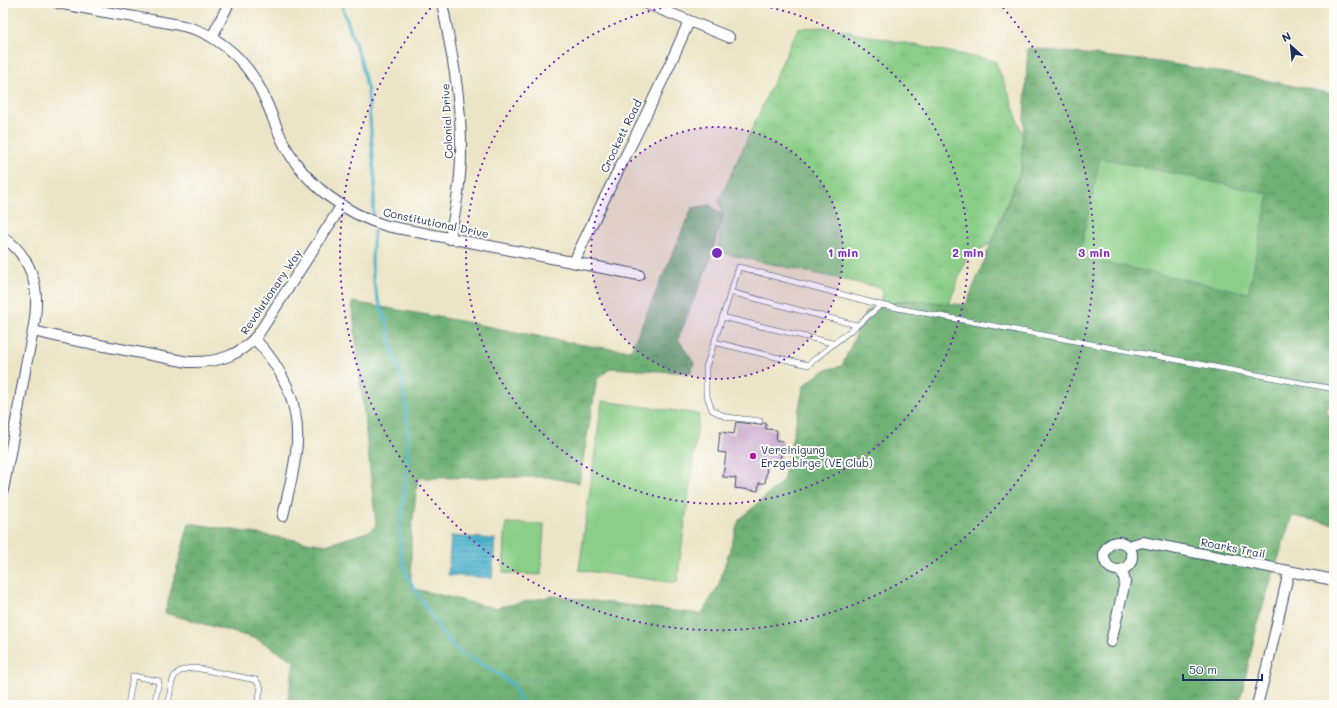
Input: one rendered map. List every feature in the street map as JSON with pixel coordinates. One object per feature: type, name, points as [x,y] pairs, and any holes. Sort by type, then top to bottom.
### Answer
[{"type":"street","name":"Constitutional Drive","points":[[58,3],[166,22],[197,30],[212,37],[233,52],[255,79],[284,145],[292,157],[319,189],[359,216],[376,223],[450,239],[639,275]]},
{"type":"street","points":[[212,37],[229,3]]},
{"type":"street","name":"Colonial Drive","points":[[442,3],[456,74],[460,111],[462,155],[450,239]]},
{"type":"street","points":[[645,3],[729,37]]},
{"type":"street","name":"Crockett Road","points":[[574,262],[675,54],[689,21]]},
{"type":"street","name":"Revolutionary Way","points":[[33,331],[188,362],[203,363],[230,357],[247,346],[255,338],[342,205]]},
{"type":"street","points":[[3,238],[8,240],[18,250],[26,262],[33,276],[36,300],[33,331],[3,490]]},
{"type":"street","points":[[255,338],[268,352],[282,374],[293,405],[296,424],[297,441],[295,457],[283,516]]},
{"type":"street","points":[[1119,541],[1129,546],[1132,551],[1131,562],[1122,570],[1111,569],[1107,566],[1103,555],[1108,545],[1119,541]]},
{"type":"street","name":"Roarks Trail","points":[[1129,546],[1142,542],[1334,580]]},
{"type":"street","points":[[1111,642],[1124,582],[1122,570]]},
{"type":"street","points":[[1256,705],[1268,664],[1289,571]]},
{"type":"lane","points":[[760,421],[726,417],[712,410],[706,393],[706,367],[739,267],[881,305],[1334,389]]},
{"type":"lane","points":[[730,292],[856,325]]},
{"type":"lane","points":[[714,342],[808,364],[832,343],[881,305]]},
{"type":"lane","points":[[722,317],[832,343]]},
{"type":"lane","points":[[168,705],[173,677],[178,671],[186,668],[195,668],[256,680],[261,688],[257,705]]},
{"type":"lane","points":[[128,705],[133,676],[159,681],[154,705]]},
{"type":"green space","points":[[824,27],[995,61],[1009,94],[1023,137],[1021,170],[990,244],[967,256],[949,304],[908,300],[881,305],[882,288],[718,252],[723,215],[719,201],[798,28]]},
{"type":"green space","points":[[1028,48],[1160,62],[1244,76],[1334,94],[1334,394],[1326,413],[1334,417],[1334,524],[1292,516],[1258,621],[1239,705],[287,705],[294,661],[257,639],[165,613],[189,523],[326,545],[370,531],[376,526],[352,302],[451,319],[601,348],[631,350],[692,208],[710,205],[723,215],[710,260],[678,339],[694,363],[690,373],[611,368],[597,379],[579,483],[546,477],[418,478],[411,534],[411,588],[494,608],[553,596],[701,614],[718,587],[739,520],[783,481],[804,385],[825,370],[842,366],[867,310],[908,300],[966,305],[1021,170]]},
{"type":"green space","points":[[1100,158],[1269,194],[1248,293],[1079,257]]},
{"type":"green space","points":[[602,401],[699,414],[677,583],[579,570]]},
{"type":"green space","points":[[506,523],[544,524],[541,575],[503,573]]},
{"type":"water","points":[[451,536],[495,539],[492,578],[448,575]]},
{"type":"building","name":"Vereinigung Erzgebirge (VE Club)","points":[[736,422],[760,425],[766,423],[766,429],[777,430],[776,440],[783,441],[780,461],[768,459],[765,483],[759,483],[758,491],[735,488],[736,478],[723,477],[726,453],[718,452],[720,432],[734,434]]},
{"type":"waterway","points":[[341,3],[361,61],[368,93],[375,183],[373,215]]},
{"type":"waterway","points":[[374,231],[372,261],[373,278],[377,297],[386,320],[392,349],[400,373],[406,406],[408,457],[400,531],[400,551],[407,576],[442,633],[459,652],[499,674],[513,685],[522,705]]},
{"type":"place","name":"Vereinigung Erzgebirge (VE Club)","points":[[753,456]]}]
